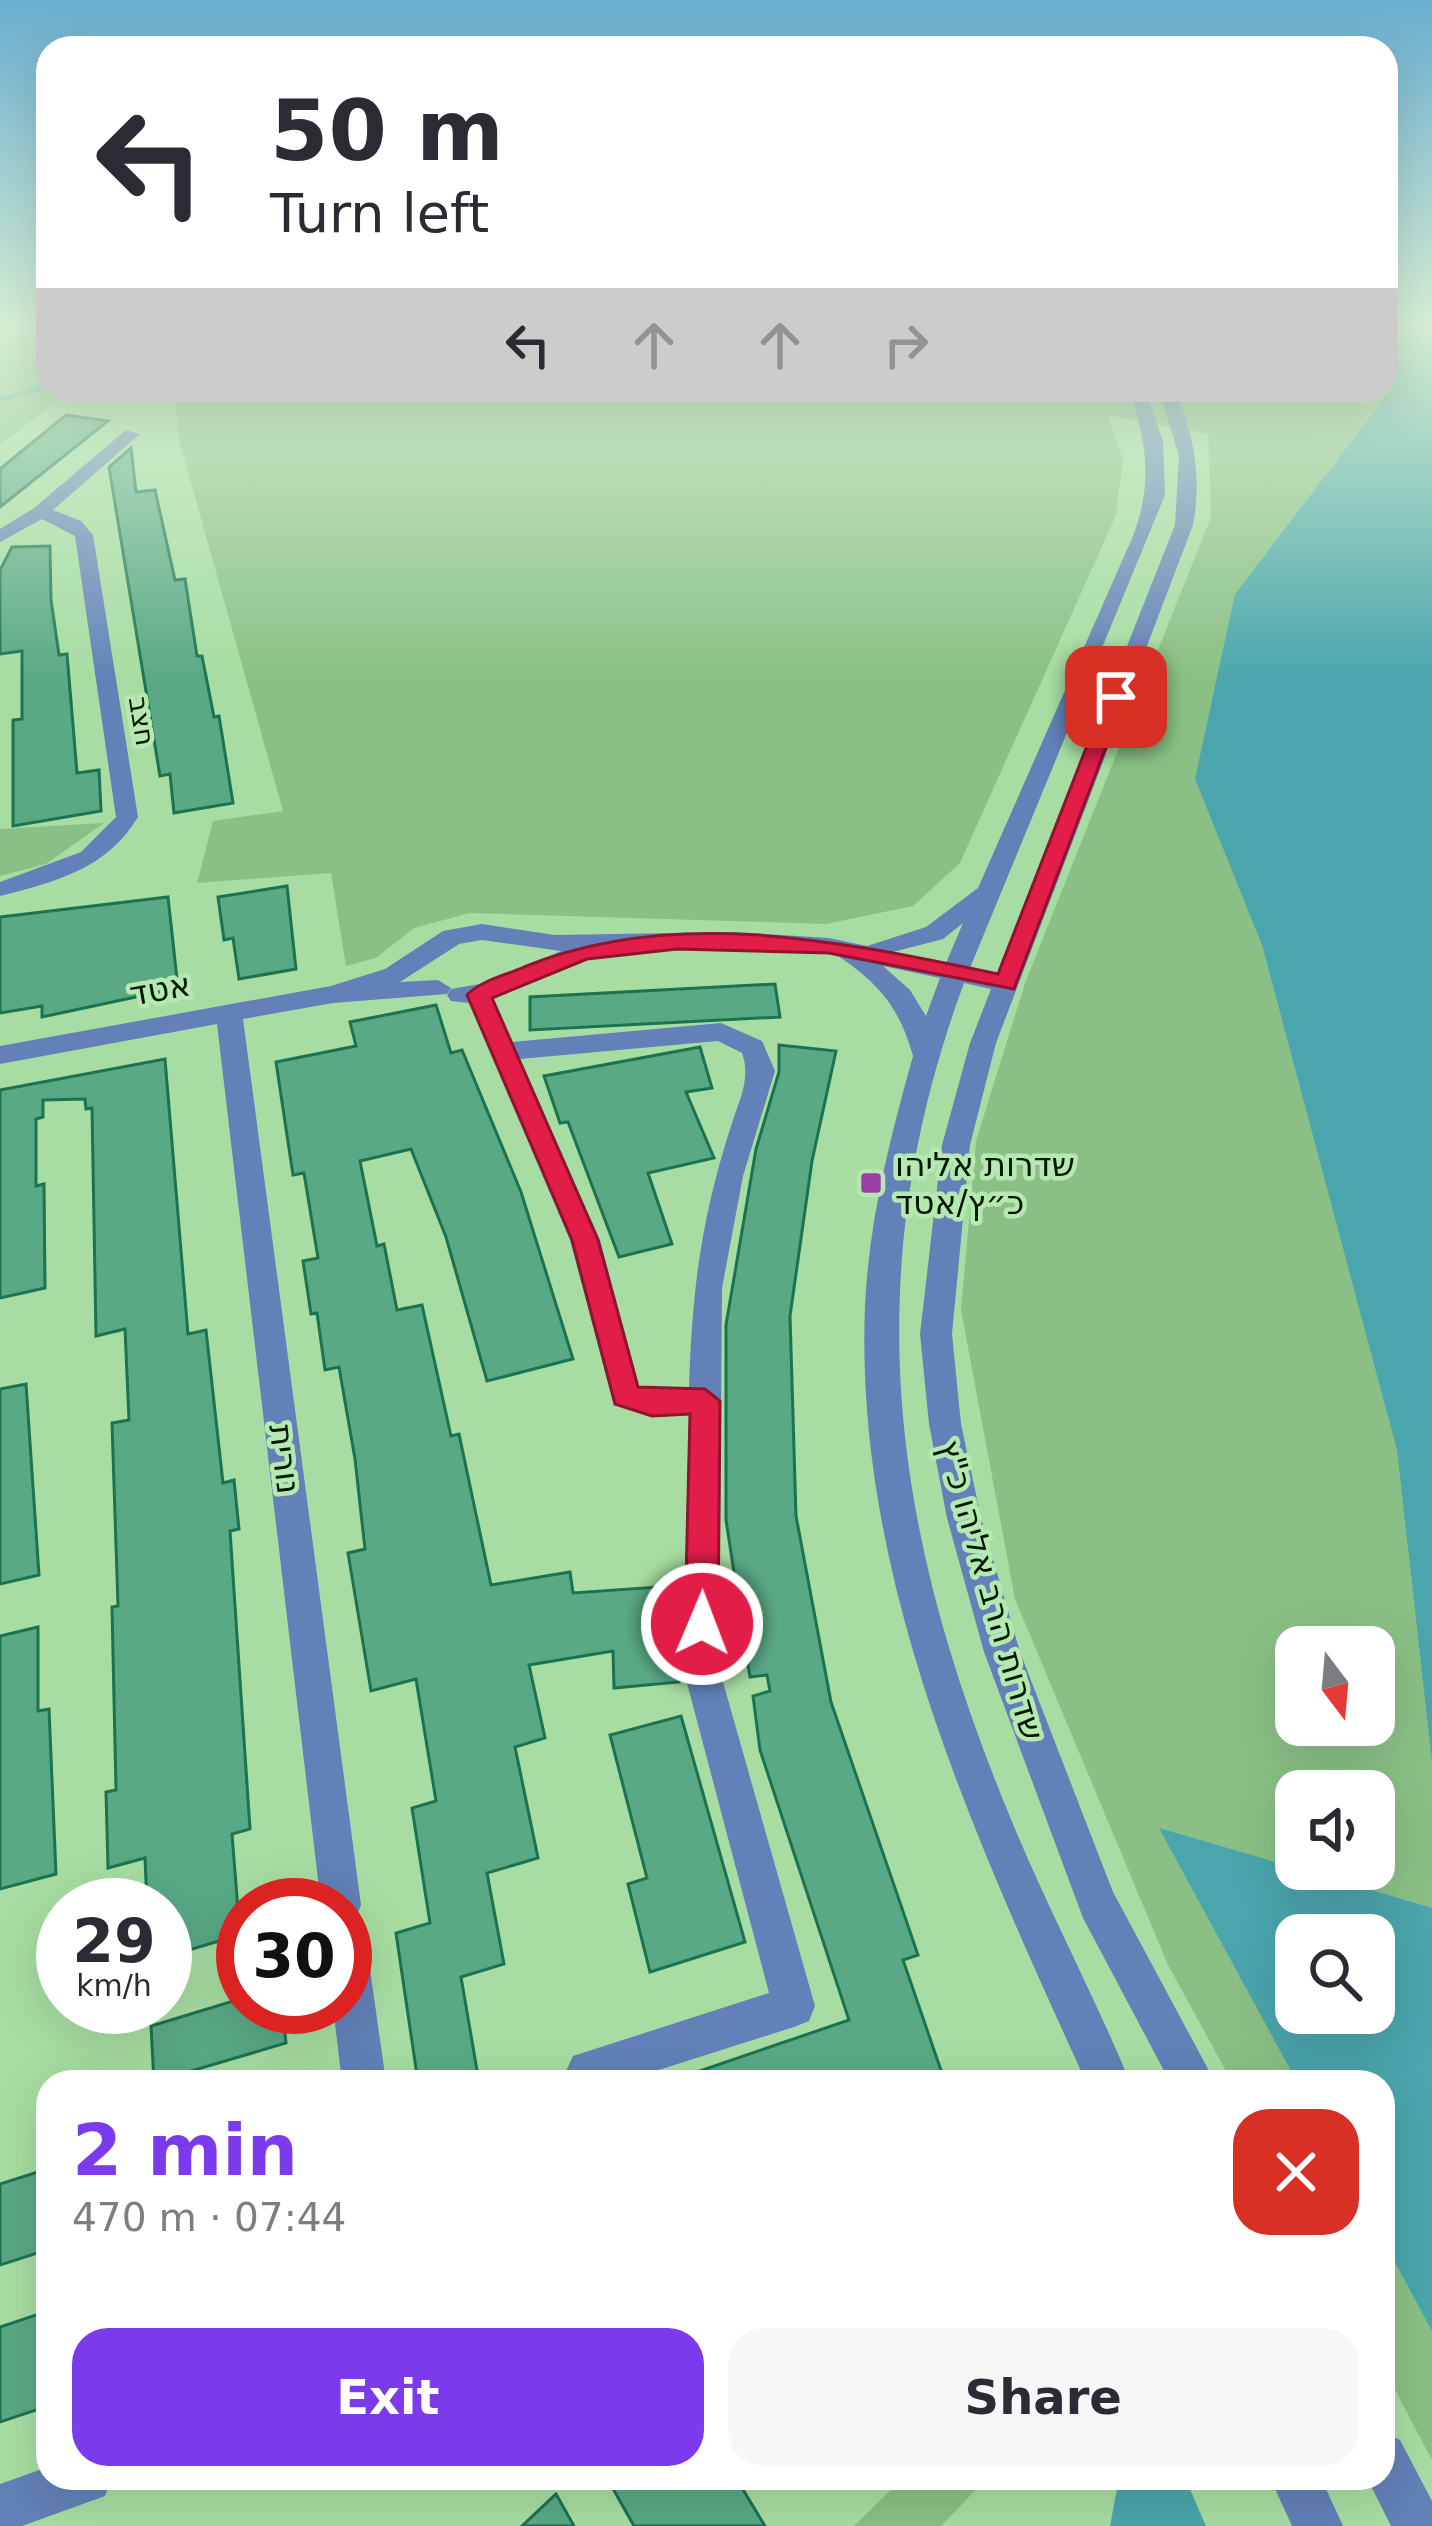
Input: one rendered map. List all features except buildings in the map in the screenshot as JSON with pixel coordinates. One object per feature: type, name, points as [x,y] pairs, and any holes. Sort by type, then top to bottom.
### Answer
[{"type":"street","points":[[0,537],[40,512],[120,444]]},
{"type":"street","name":"שדרות הרב אליהו כ\"ץ","points":[[1103,2070],[1027,1904],[934,1664],[899,1525],[882,1426],[876,1330],[902,1135],[926,1055],[1149,520],[1156,495],[1155,444]]},
{"type":"street","name":"שדרות הרב אליהו כ\"ץ","points":[[1187,2070],[1097,1904],[1001,1652],[945,1424],[936,1334],[942,1238],[956,1144],[1006,984],[1184,525],[1190,499],[1188,444]]},
{"type":"street","name":"חצב","points":[[0,889],[84,860],[120,832],[127,817],[84,535],[75,525],[40,512]]},
{"type":"street","points":[[842,948],[934,933],[993,887]]},
{"type":"street","points":[[613,945],[550,962],[478,995],[438,988],[425,971],[429,952],[466,933],[613,945],[734,940],[842,948],[1006,984]]},
{"type":"street","points":[[503,936],[523,957],[516,978]]},
{"type":"street","points":[[842,948],[886,976],[904,995],[926,1055]]},
{"type":"street","name":"אטד","points":[[0,1055],[333,994],[394,975],[429,952]]},
{"type":"street","name":"אטד","points":[[333,994],[438,988]]},
{"type":"street","points":[[478,995],[585,1240],[626,1395],[652,1404],[705,1401]]},
{"type":"street","name":"נורית","points":[[229,1013],[338,1878]]},
{"type":"street","points":[[501,1052],[721,1032],[736,1035],[759,1058],[762,1071],[729,1176],[707,1288],[701,1669],[794,2006],[591,2070]]},
{"type":"street","points":[[358,2034],[362,2070]]},
{"type":"street","points":[[1395,2481],[1418,2526]]},
{"type":"street","points":[[0,2509],[53,2490]]},
{"type":"street","points":[[1301,2490],[1318,2526]]},
{"type":"green space","points":[[180,444],[1118,444],[1123,460],[1116,515],[960,863],[913,906],[826,924],[470,913],[414,928],[376,958],[346,966],[331,873],[197,883],[213,821],[283,811]]},
{"type":"green space","points":[[1208,444],[1350,444],[1235,594],[1262,945],[1282,1020],[1432,1460],[1432,2460],[1395,2390],[1395,2070],[1225,2070],[1168,1965],[1015,1599],[961,1310],[976,1141],[1025,983],[1211,517]]},
{"type":"green space","points":[[104,823],[46,864],[0,876],[0,829]]},
{"type":"green space","points":[[891,2490],[976,2490],[941,2526],[854,2526]]},
{"type":"water","points":[[1349,444],[1432,444],[1432,1761],[1397,1450],[1262,945],[1195,779],[1235,594]]},
{"type":"water","points":[[1159,1828],[1275,1862],[1275,1890],[1371,1890],[1432,1908],[1432,2331],[1395,2262],[1395,2070],[1290,2070]]},
{"type":"water","points":[[1117,2490],[1190,2490],[1206,2526],[1110,2526]]},
{"type":"place","name":"שדרות אליהו כ״ץ/אטד","points":[[871,1183]]},
{"type":"route","points":[[702,1624],[705,1401],[652,1404],[626,1395],[585,1240],[478,995],[583,952],[677,941],[829,946],[1006,984],[1116,697]]}]
